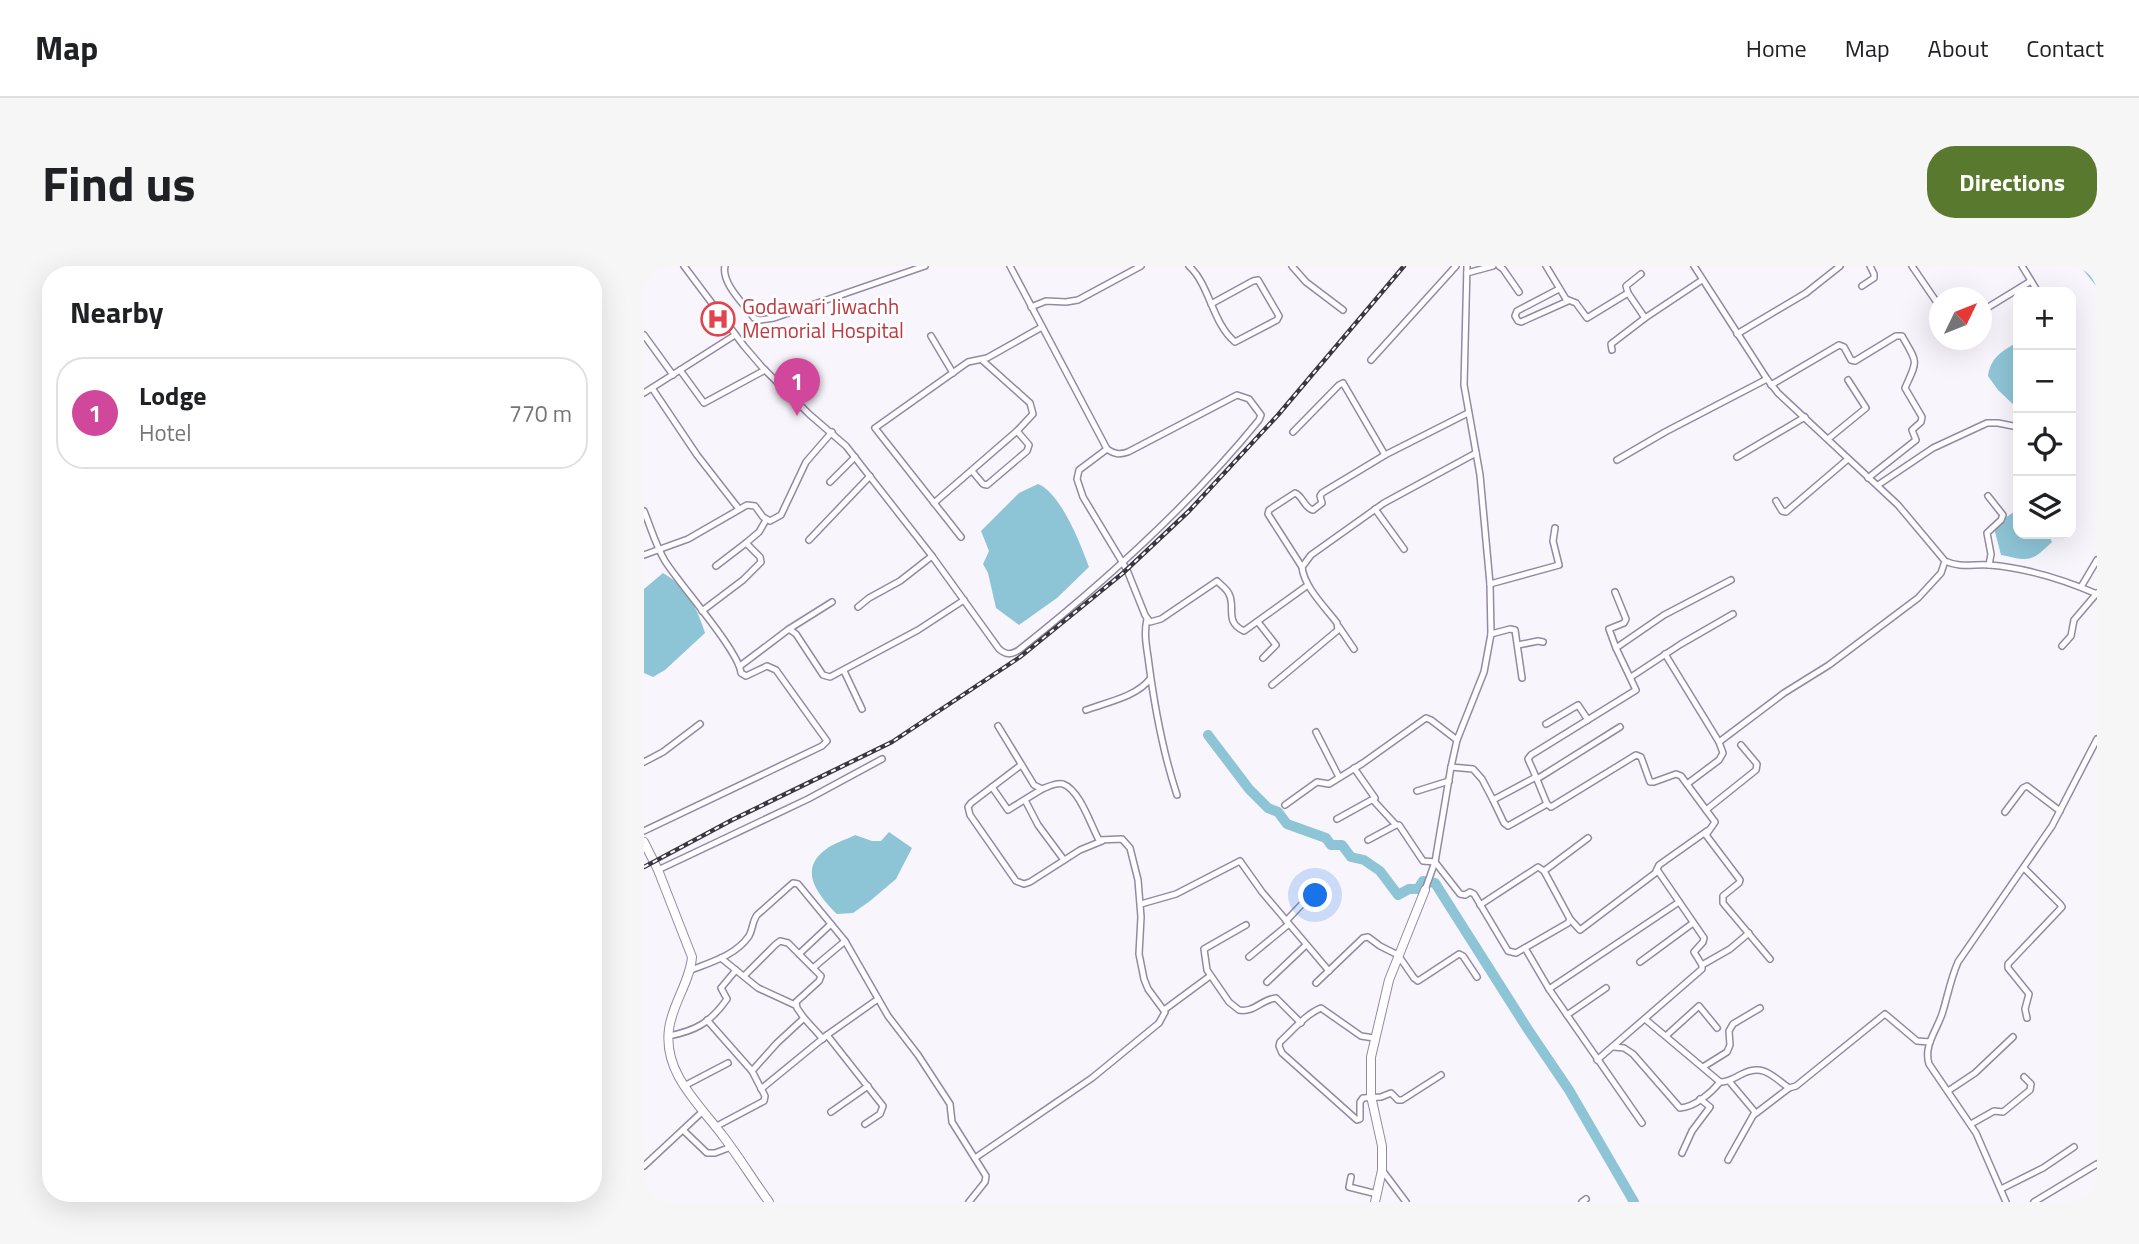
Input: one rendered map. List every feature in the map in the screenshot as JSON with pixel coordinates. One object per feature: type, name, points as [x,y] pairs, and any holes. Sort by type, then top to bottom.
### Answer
[{"type":"street","points":[[684,266],[735,335],[765,370],[855,457],[932,556],[999,649],[1013,654],[1066,613],[1180,509],[1229,458],[1261,415],[1249,398],[1237,395],[1128,452],[1116,454],[1107,449],[1010,266]]},
{"type":"street","points":[[725,266],[728,282],[754,317],[760,320],[774,318],[925,266]]},
{"type":"street","points":[[1031,307],[1046,302],[1079,300],[1141,266]]},
{"type":"street","points":[[1189,266],[1195,272],[1211,304],[1235,342],[1277,320],[1279,316],[1258,280],[1211,304]]},
{"type":"street","points":[[1292,266],[1306,282],[1343,310]]},
{"type":"street","points":[[1371,360],[1455,266]]},
{"type":"street","points":[[1351,1177],[1349,1187],[1376,1198],[1382,1170],[1382,1146],[1369,1075],[1374,1038],[1389,980],[1436,862],[1457,740],[1484,672],[1491,634],[1490,584],[1480,475],[1468,413],[1463,363],[1467,269],[1493,266]]},
{"type":"street","points":[[1499,266],[1519,292]]},
{"type":"street","points":[[1546,266],[1568,301]]},
{"type":"street","points":[[1694,266],[1771,385],[1905,512],[1945,561],[1953,565],[1990,565],[2036,572],[2097,594],[2074,620],[2071,636],[2062,646]]},
{"type":"street","points":[[1737,334],[1806,293],[1840,266]]},
{"type":"street","points":[[1863,286],[1875,276],[1870,266]]},
{"type":"street","points":[[1912,266],[1929,291]]},
{"type":"street","points":[[2022,266],[2035,287]]},
{"type":"street","points":[[1641,274],[1626,286],[1645,318]]},
{"type":"street","points":[[1612,350],[1611,344],[1702,280]]},
{"type":"street","points":[[1992,305],[2031,281]]},
{"type":"street","points":[[1559,289],[1517,311],[1515,316],[1518,321],[1568,301],[1576,303],[1587,318],[1629,293]]},
{"type":"street","points":[[961,537],[875,428],[968,362],[982,360],[1042,327]]},
{"type":"street","points":[[644,335],[673,375]]},
{"type":"street","points":[[644,393],[735,335]]},
{"type":"street","points":[[930,336],[953,373]]},
{"type":"street","points":[[1771,385],[1839,345],[1844,347],[1851,360],[1855,361],[1896,336],[1902,336],[1915,361],[1914,371],[1905,388],[1922,422],[1912,430],[1916,440],[1868,478]]},
{"type":"street","points":[[933,503],[1031,419],[1033,408],[1030,403],[982,360]]},
{"type":"street","points":[[680,370],[704,403],[765,370]]},
{"type":"street","points":[[1617,460],[1766,379]]},
{"type":"street","points":[[1828,439],[1866,408],[1848,380]]},
{"type":"street","points":[[1293,432],[1343,383],[1385,455]]},
{"type":"street","points":[[652,388],[697,455],[739,509]]},
{"type":"street","points":[[1354,649],[1308,585],[1302,567],[1268,514],[1269,510],[1295,493],[1313,510],[1322,503],[1322,493],[1385,455],[1468,413]]},
{"type":"street","points":[[1737,457],[1805,417]]},
{"type":"street","points":[[1878,485],[1933,448],[1987,423],[2013,426]]},
{"type":"street","points":[[972,471],[987,485],[1027,451],[1029,445],[1017,431]]},
{"type":"street","points":[[765,520],[773,520],[781,515],[806,462],[832,432]]},
{"type":"street","points":[[1107,449],[1082,466],[1077,478],[1083,498],[1122,562],[1147,619],[1145,633],[1150,679],[1160,738],[1177,795]]},
{"type":"street","points":[[1302,567],[1318,549],[1375,509],[1476,453]]},
{"type":"street","points":[[830,482],[855,457]]},
{"type":"street","points":[[1776,501],[1786,512],[1848,459]]},
{"type":"street","points":[[809,540],[870,476]]},
{"type":"street","points":[[1988,496],[2003,515],[1987,533],[1990,565]]},
{"type":"street","points":[[644,555],[688,539],[739,509],[751,505],[755,506],[765,520]]},
{"type":"street","points":[[1375,509],[1404,550]]},
{"type":"street","points":[[644,511],[665,561],[740,666],[741,673],[746,676],[762,667],[776,670],[827,741],[644,831]]},
{"type":"street","points":[[716,566],[759,532],[765,520]]},
{"type":"street","points":[[1490,584],[1559,565],[1553,541],[1555,528]]},
{"type":"street","points":[[702,611],[743,580],[761,562],[760,557],[746,543]]},
{"type":"street","points":[[858,607],[900,581],[932,556]]},
{"type":"street","points":[[2081,587],[2097,560]]},
{"type":"street","points":[[1719,742],[1783,693],[1829,665],[1918,598],[1941,573],[1945,561]]},
{"type":"street","points":[[1616,648],[1664,615],[1731,580]]},
{"type":"street","points":[[1147,619],[1150,622],[1157,621],[1217,581],[1230,595],[1231,616],[1241,630],[1247,630],[1308,585]]},
{"type":"street","points":[[1480,905],[1534,868],[1540,868],[1570,919],[1580,930],[1656,871],[1659,865],[1715,824],[1681,776],[1676,774],[1650,782],[1641,757],[1636,755],[1553,807],[1547,804],[1528,762],[1529,757],[1635,692],[1636,688],[1609,629],[1624,623],[1626,619],[1615,592]]},
{"type":"street","points":[[789,629],[796,634],[823,675],[830,677],[918,629],[964,600]]},
{"type":"street","points":[[740,666],[789,629],[832,602]]},
{"type":"street","points":[[1631,677],[1733,614]]},
{"type":"street","points":[[1258,622],[1276,645],[1263,658]]},
{"type":"street","points":[[1272,685],[1336,634],[1339,627]]},
{"type":"street","points":[[1491,634],[1516,630],[1522,678]]},
{"type":"street","points":[[1518,645],[1544,642]]},
{"type":"street","points":[[1665,654],[1719,742],[1723,753],[1722,758],[1687,784]]},
{"type":"street","points":[[844,671],[862,709]]},
{"type":"street","points":[[1086,710],[1134,692],[1146,685],[1150,679]]},
{"type":"street","points":[[1546,724],[1576,705],[1580,706],[1588,720]]},
{"type":"street","points":[[1285,805],[1317,782],[1326,785],[1339,778],[1426,718],[1457,740]]},
{"type":"street","points":[[644,762],[663,752],[700,724]]},
{"type":"street","points":[[998,726],[1034,785],[1041,789]]},
{"type":"street","points":[[1493,800],[1536,778],[1620,727]]},
{"type":"street","points":[[1317,732],[1339,778]]},
{"type":"street","points":[[2007,1202],[1990,1160],[1970,1124],[1929,1064],[1927,1056],[1958,962],[2060,811],[2097,738]]},
{"type":"street","points":[[1706,810],[1756,770],[1757,764],[1741,745]]},
{"type":"street","points":[[658,870],[808,799],[882,759]]},
{"type":"street","points":[[975,1158],[1093,1078],[1164,1017],[1164,1010],[1144,979],[1139,954],[1141,904],[1138,880],[1125,840],[1118,838],[1080,850],[1024,884],[1016,880],[968,810],[971,803],[1021,765]]},
{"type":"street","points":[[1451,767],[1473,769],[1482,779],[1508,826],[1547,804]]},
{"type":"street","points":[[1354,768],[1374,795],[1373,800],[1402,828],[1423,861],[1436,862],[1460,894],[1472,892],[1510,953],[1525,948],[1568,923],[1570,919]]},
{"type":"street","points":[[1417,791],[1449,781]]},
{"type":"street","points":[[992,787],[1008,810],[1041,789],[1058,783],[1068,787],[1080,803],[1097,838],[1102,842]]},
{"type":"street","points":[[2005,812],[2027,786],[2060,811]]},
{"type":"street","points":[[1025,800],[1038,825],[1064,860]]},
{"type":"street","points":[[1337,819],[1373,800]]},
{"type":"street","points":[[1368,840],[1396,825]]},
{"type":"street","points":[[1707,831],[1706,835],[1740,880],[1722,900],[1770,959]]},
{"type":"street","points":[[1544,872],[1588,838]]},
{"type":"street","points":[[644,842],[658,870],[692,957],[691,970],[669,1026],[672,1061],[684,1086],[769,1202]]},
{"type":"street","points":[[1141,904],[1176,894],[1240,861],[1329,971]]},
{"type":"street","points":[[2024,868],[2062,907],[2008,964],[2029,994],[2027,1018]]},
{"type":"street","points":[[1656,871],[1661,874],[1704,938],[1694,952],[1702,965]]},
{"type":"street","points":[[691,970],[721,958],[745,940],[757,915],[793,883],[798,884],[845,941],[888,1016],[950,1104],[951,1119],[986,1179],[969,1202]]},
{"type":"street","points":[[1249,957],[1287,922],[1320,885]]},
{"type":"street","points":[[1549,989],[1679,902]]},
{"type":"street","points":[[1640,962],[1693,923]]},
{"type":"street","points":[[799,954],[831,925]]},
{"type":"street","points":[[1246,925],[1204,949],[1205,965],[1210,976],[1229,1002],[1239,1010],[1251,1010],[1276,998],[1301,1023]]},
{"type":"street","points":[[1597,1060],[1702,969],[1702,965],[1730,949],[1749,933]]},
{"type":"street","points":[[1316,982],[1366,937],[1398,956],[1418,981],[1459,954],[1477,977]]},
{"type":"street","points":[[813,968],[845,941]]},
{"type":"street","points":[[744,976],[777,943],[788,943],[821,976],[819,981],[797,999],[795,1005]]},
{"type":"street","points":[[1268,982],[1306,945]]},
{"type":"street","points":[[1525,948],[1549,989],[1642,1123]]},
{"type":"street","points":[[721,958],[765,992],[795,1005],[868,1086],[880,1100],[883,1111],[865,1124]]},
{"type":"street","points":[[668,1036],[692,1031],[707,1020],[726,1001],[727,997],[721,988],[736,970]]},
{"type":"street","points":[[1164,1010],[1210,976]]},
{"type":"street","points":[[1567,1015],[1606,988]]},
{"type":"street","points":[[761,1089],[825,1037],[878,999]]},
{"type":"street","points":[[1667,1035],[1699,1006],[1717,1028]]},
{"type":"street","points":[[1374,1038],[1361,1036],[1321,1007],[1280,1042],[1279,1049],[1357,1120],[1360,1117],[1361,1100],[1391,1093],[1398,1100],[1402,1100],[1441,1075]]},
{"type":"street","points":[[1703,1067],[1727,1052],[1730,1045],[1729,1031],[1733,1024],[1760,1008]]},
{"type":"street","points":[[1728,1160],[1755,1114],[1789,1088],[1796,1086],[1885,1014],[1917,1041],[1930,1042]]},
{"type":"street","points":[[752,1071],[804,1018]]},
{"type":"street","points":[[1645,1019],[1720,1082]]},
{"type":"street","points":[[707,1020],[752,1071],[765,1096],[764,1101],[715,1127]]},
{"type":"street","points":[[1948,1091],[1975,1073],[2013,1037]]},
{"type":"street","points":[[1614,1047],[1624,1048],[1633,1055],[1677,1106],[1687,1107],[1712,1092],[1720,1082],[1729,1081],[1747,1072],[1762,1070],[1774,1075],[1789,1088]]},
{"type":"street","points":[[684,1086],[728,1063]]},
{"type":"street","points":[[1970,1124],[1994,1111],[2003,1112],[2030,1090],[2031,1084],[2024,1077]]},
{"type":"street","points":[[1729,1081],[1755,1114]]},
{"type":"street","points":[[831,1112],[868,1086]]},
{"type":"street","points":[[1682,1153],[1692,1131],[1710,1107],[1700,1099]]},
{"type":"street","points":[[644,1166],[702,1112]]},
{"type":"street","points":[[683,1130],[707,1153],[731,1147]]},
{"type":"street","points":[[2001,1189],[2043,1168],[2074,1147]]},
{"type":"street","points":[[2034,1202],[2097,1164]]},
{"type":"street","points":[[1382,1170],[1406,1202]]},
{"type":"water","points":[[2080,266],[2097,266],[2097,287]]},
{"type":"water","points":[[2013,345],[2013,404],[1988,376],[1998,355]]},
{"type":"water","points":[[1038,484],[1055,498],[1062,508],[1089,567],[1057,598],[1019,625],[996,608],[988,573],[983,564],[989,551],[981,531],[1019,493]]},
{"type":"water","points":[[2013,512],[2013,539],[2050,539],[2052,542],[2029,559],[2001,555],[1994,528]]},
{"type":"water","points":[[663,573],[679,585],[690,599],[705,633],[665,670],[653,677],[644,673],[644,589]]},
{"type":"water","points":[[889,832],[912,848],[896,879],[853,913],[837,914],[814,884],[813,866],[817,858],[828,848],[855,835],[881,841]]},
{"type":"waterway","points":[[1208,735],[1249,789],[1268,808],[1278,812],[1287,824],[1326,838],[1331,845],[1342,845],[1351,857],[1364,860],[1380,871],[1398,895],[1409,889],[1418,889],[1423,881],[1435,883],[1569,1090],[1634,1202]]},
{"type":"railway","points":[[644,867],[732,820],[892,742],[1020,657],[1123,573],[1189,511],[1278,415],[1404,266]]},
{"type":"place","name":"Godawari Jiwachh Memorial Hospital","points":[[718,319]]},
{"type":"place","name":"Lodge","points":[[797,416]]}]
